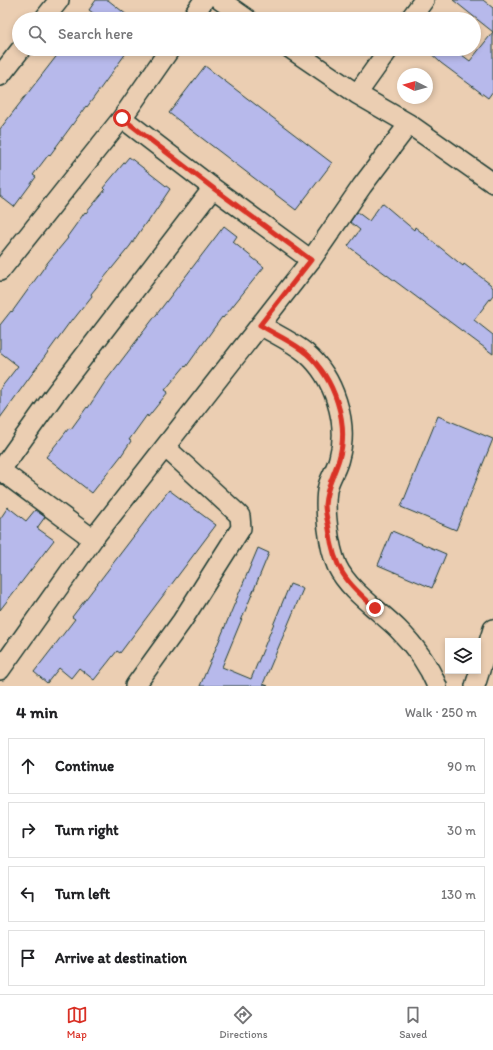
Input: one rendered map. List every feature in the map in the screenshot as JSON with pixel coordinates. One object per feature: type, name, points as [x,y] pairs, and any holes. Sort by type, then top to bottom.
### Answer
[{"type":"street","points":[[50,12],[59,0]]},
{"type":"street","points":[[196,12],[204,0]]},
{"type":"street","points":[[220,0],[237,12]]},
{"type":"street","points":[[415,12],[424,0]]},
{"type":"street","points":[[0,76],[16,56]]},
{"type":"street","points":[[0,271],[122,118],[165,56]]},
{"type":"street","points":[[301,56],[358,94],[409,124],[493,183]]},
{"type":"street","points":[[358,94],[384,56]]},
{"type":"street","points":[[122,118],[213,188],[311,260]]},
{"type":"street","points":[[0,670],[93,539],[311,260],[362,186],[409,124]]},
{"type":"street","points":[[93,539],[0,471],[55,394],[213,188]]},
{"type":"street","points":[[260,325],[306,353],[324,375],[340,411],[343,436],[341,451],[328,486],[325,506],[330,538],[337,566],[354,588],[398,628],[417,649],[429,668],[436,686]]},
{"type":"street","points":[[135,686],[182,621],[241,528],[240,516],[165,447]]},
{"type":"street","points":[[475,686],[493,629]]},
{"type":"building","points":[[96,0],[108,0],[123,12],[92,12],[89,10]]},
{"type":"building","points":[[453,0],[483,0],[493,8],[493,32],[481,22],[481,12],[468,12]]},
{"type":"building","points":[[493,32],[493,91],[488,98],[434,56],[463,56],[470,61],[474,56],[481,56],[481,47]]},
{"type":"building","points":[[57,56],[124,56],[87,107],[86,106],[50,155],[49,154],[33,175],[36,177],[14,207],[0,196],[0,129]]},
{"type":"building","points":[[205,66],[332,163],[296,210],[169,113]]},
{"type":"building","points":[[129,157],[170,189],[148,222],[147,221],[130,246],[91,294],[92,296],[73,320],[72,319],[0,418],[0,389],[18,366],[0,352],[0,325],[11,311],[12,312],[48,262],[68,238],[67,237],[85,212],[86,213],[105,190],[103,188]]},
{"type":"building","points":[[382,203],[414,230],[415,227],[463,266],[464,264],[490,284],[493,288],[493,295],[474,320],[493,335],[493,354],[348,246],[360,230],[350,222],[357,212],[369,221]]},
{"type":"building","points":[[224,226],[237,236],[233,242],[264,267],[223,318],[222,317],[186,367],[185,366],[165,390],[168,392],[148,417],[147,415],[129,440],[131,441],[121,456],[92,493],[46,457],[69,428],[71,429],[87,407],[88,408],[105,382]]},
{"type":"building","points":[[438,416],[493,439],[456,530],[401,507]]},
{"type":"building","points":[[169,490],[216,525],[120,653],[117,651],[94,680],[79,668],[71,678],[59,668],[47,683],[34,672],[75,619],[72,617]]},
{"type":"building","points":[[8,507],[26,521],[35,510],[45,517],[37,528],[54,540],[0,610],[0,519]]},
{"type":"building","points":[[392,531],[446,554],[432,588],[378,565]]},
{"type":"building","points":[[258,548],[269,553],[222,667],[251,679],[290,584],[303,589],[263,684],[268,686],[200,686]]},
{"type":"route","points":[[122,118],[213,188],[311,260],[260,325],[306,353],[324,375],[333,392],[340,411],[343,436],[339,458],[328,486],[325,506],[330,538],[337,566],[354,588],[375,608]]}]
